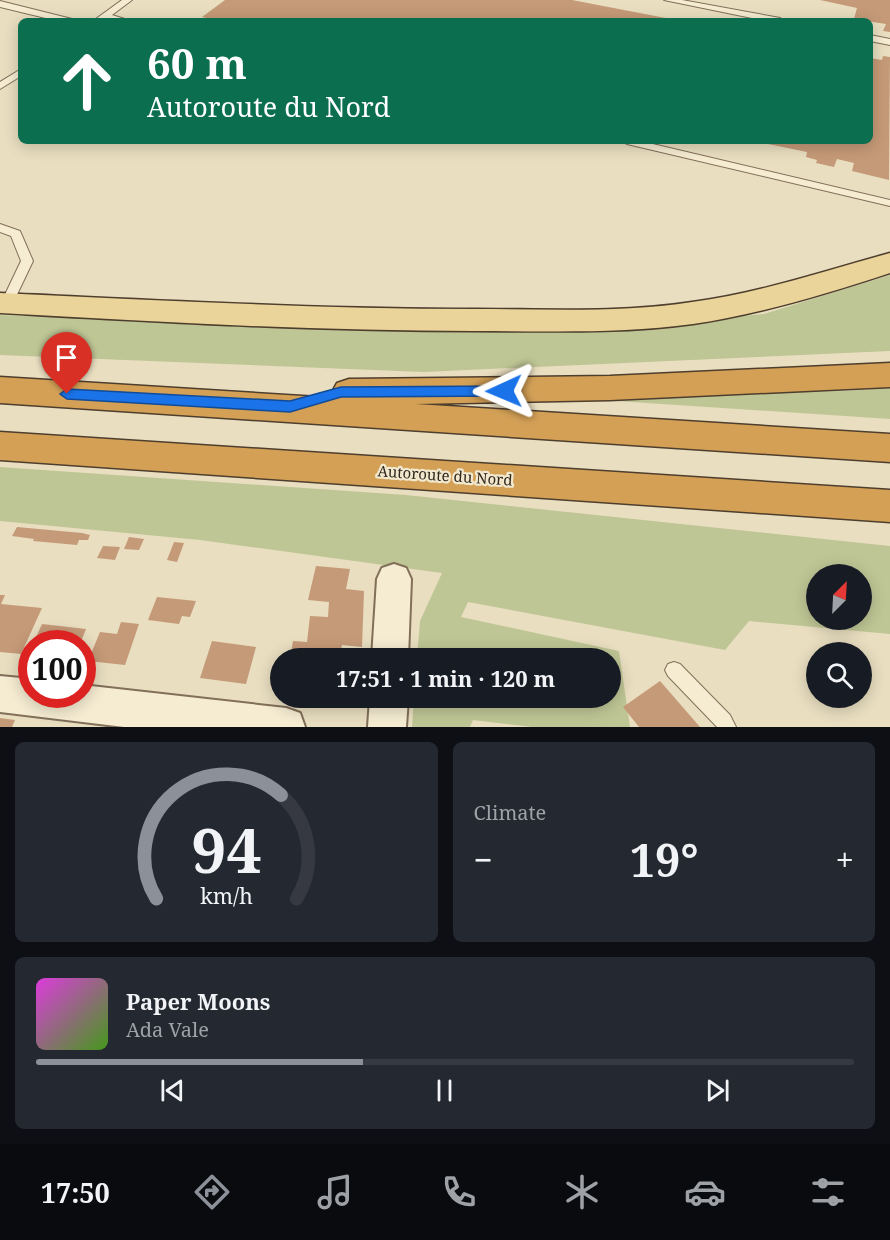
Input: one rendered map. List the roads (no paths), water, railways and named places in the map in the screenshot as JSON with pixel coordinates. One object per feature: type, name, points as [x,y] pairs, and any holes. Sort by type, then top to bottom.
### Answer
[{"type":"highway","points":[[290,406],[341,392],[541,390],[890,375]]},
{"type":"highway","points":[[0,390],[290,406],[537,426],[890,448]]},
{"type":"highway","name":"Autoroute du Nord","points":[[0,446],[890,506]]},
{"type":"main road","points":[[3,303],[323,318],[461,320],[642,317],[690,314],[769,299],[808,290],[890,263]]},
{"type":"street","points":[[391,648],[394,579]]},
{"type":"street","points":[[0,694],[286,727]]},
{"type":"street","points":[[387,727],[388,708]]},
{"type":"lane","points":[[101,18],[128,0]]},
{"type":"lane","points":[[668,0],[765,18]]},
{"type":"lane","points":[[739,13],[744,2]]},
{"type":"lane","points":[[0,4],[57,18]]},
{"type":"lane","points":[[873,39],[890,42]]},
{"type":"lane","points":[[0,86],[18,74]]},
{"type":"lane","points":[[640,144],[890,203]]},
{"type":"lane","points":[[0,228],[16,234],[27,261],[3,303]]},
{"type":"lane","points":[[0,240],[16,234]]},
{"type":"lane","points":[[674,670],[724,721],[727,727]]}]
